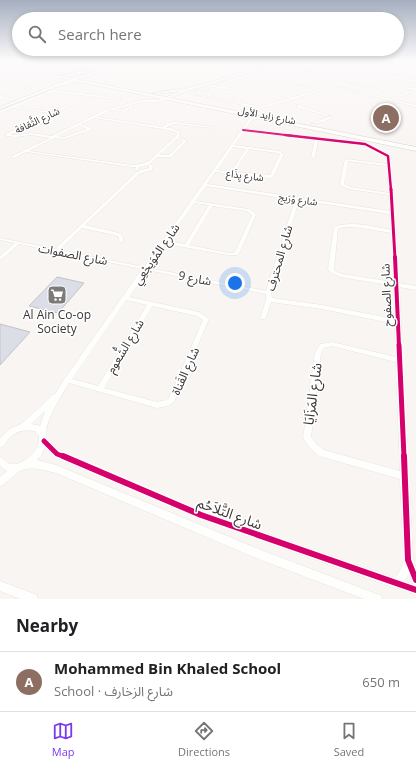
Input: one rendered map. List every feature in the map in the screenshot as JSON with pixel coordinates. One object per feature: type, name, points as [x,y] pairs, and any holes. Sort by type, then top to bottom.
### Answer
[{"type":"main road","points":[[0,106],[7,101],[42,88]]},
{"type":"main road","points":[[40,92],[49,88]]},
{"type":"main road","points":[[0,106],[50,88]]},
{"type":"main road","name":"شارع زايد الأول","points":[[113,88],[216,105],[248,115],[258,110],[398,143]]},
{"type":"main road","name":"شارع زايد الأول","points":[[128,88],[248,115],[358,137],[398,143]]},
{"type":"main road","points":[[166,97],[192,88]]},
{"type":"main road","points":[[155,93],[179,92],[193,88]]},
{"type":"main road","points":[[122,90],[216,105]]},
{"type":"main road","points":[[179,92],[181,96],[190,100]]},
{"type":"main road","points":[[358,137],[371,138],[416,147]]},
{"type":"main road","points":[[398,143],[416,147]]},
{"type":"street","points":[[0,98],[31,88]]},
{"type":"street","points":[[203,88],[193,92],[192,94],[258,110],[328,88]]},
{"type":"street","points":[[228,88],[251,92]]},
{"type":"street","points":[[260,88],[294,98]]},
{"type":"street","points":[[312,88],[320,90]]},
{"type":"street","points":[[343,88],[416,106]]},
{"type":"street","points":[[377,88],[402,95]]},
{"type":"street","points":[[390,99],[416,90]]},
{"type":"street","points":[[0,112],[52,91],[121,99]]},
{"type":"street","points":[[205,91],[211,92],[208,95],[235,99]]},
{"type":"street","points":[[140,101],[144,99],[143,94]]},
{"type":"street","name":"شارع الثَّقافة","points":[[53,137],[32,134],[7,135],[90,95]]},
{"type":"street","points":[[132,104],[140,101],[166,97]]},
{"type":"street","points":[[13,157],[78,124],[110,110],[145,101],[158,101],[166,97]]},
{"type":"street","points":[[0,98],[7,101]]},
{"type":"street","points":[[222,101],[226,98]]},
{"type":"street","points":[[298,106],[330,116],[321,124]]},
{"type":"street","points":[[12,107],[53,113]]},
{"type":"street","name":"شارع المُوَيجْعِي","points":[[21,466],[38,455],[47,415],[61,390],[243,130],[248,115]]},
{"type":"street","points":[[24,151],[145,171],[151,169],[150,164],[156,156],[178,134],[176,131],[164,128],[93,117]]},
{"type":"street","points":[[164,128],[169,124],[175,123],[212,128]]},
{"type":"street","points":[[53,137],[65,138],[90,129],[78,124]]},
{"type":"street","points":[[243,130],[369,145],[388,156],[389,165],[347,160],[342,185],[349,188],[390,194]]},
{"type":"street","points":[[156,156],[170,156],[185,141],[175,138]]},
{"type":"street","points":[[313,157],[318,139]]},
{"type":"street","name":"شارع يِذَاع","points":[[214,171],[266,178],[272,176],[282,153],[232,146]]},
{"type":"street","points":[[232,173],[248,148]]},
{"type":"street","points":[[56,250],[136,169],[141,165],[150,164]]},
{"type":"street","name":"شارع الصفوح","points":[[389,165],[394,232],[398,360],[408,560],[404,573],[396,584]]},
{"type":"street","name":"شارع وْرَيج","points":[[204,185],[392,212]]},
{"type":"street","name":"شارع المحترف","points":[[263,318],[269,300],[267,293],[297,199]]},
{"type":"street","points":[[164,242],[228,254],[235,254],[238,251],[254,214],[248,210],[193,202]]},
{"type":"street","points":[[186,246],[211,205]]},
{"type":"street","points":[[394,232],[346,225],[338,226],[336,228],[331,266],[333,272],[337,274],[416,288]]},
{"type":"street","points":[[81,226],[117,234],[122,237],[121,241]]},
{"type":"street","name":"شارع الصفوات","points":[[0,239],[145,268]]},
{"type":"street","points":[[0,258],[18,243]]},
{"type":"street","name":"شارع 9","points":[[145,268],[267,293]]},
{"type":"street","name":"شارع القَناة","points":[[68,380],[157,405],[168,403],[174,396],[206,319],[199,314],[125,298]]},
{"type":"street","points":[[269,300],[322,307],[397,322]]},
{"type":"street","name":"شارع الشُّعوم","points":[[100,389],[150,304]]},
{"type":"street","name":"شارع المَزَايَا","points":[[398,360],[332,344],[322,346],[318,353],[307,438],[315,449],[322,453],[405,476]]},
{"type":"street","name":"شارع المُوَيجْعِي","points":[[10,433],[22,427],[40,412],[61,390]]},
{"type":"street","points":[[22,427],[38,429],[43,438]]},
{"type":"street","points":[[0,434],[10,433]]},
{"type":"street","points":[[0,444],[10,433]]},
{"type":"street","name":"شارع التَّلاَحُم","points":[[43,438],[57,454],[201,514],[416,590]]},
{"type":"street","name":"شارع التَّلاَحُم","points":[[0,461],[3,465],[10,467],[37,464],[56,470],[260,555],[377,599]]},
{"type":"street","points":[[0,482],[21,466]]},
{"type":"street","name":"شارع الصفوح","points":[[408,560],[416,580]]},
{"type":"street","points":[[0,586],[33,599]]},
{"type":"building","name":"Al Ain Co-op Society","points":[[57,277],[84,283],[58,313],[29,306]]},
{"type":"building","points":[[0,324],[30,332],[0,365]]},
{"type":"cycle path","points":[[243,130],[365,144],[388,156],[394,232],[408,560],[416,580]]},
{"type":"cycle path","points":[[44,441],[57,454],[201,515],[416,590]]},
{"type":"place","name":"Mohammed Bin Khaled School","points":[[386,118]]},
{"type":"place","name":"Al Ain Co-op Society","points":[[57,295]]}]
